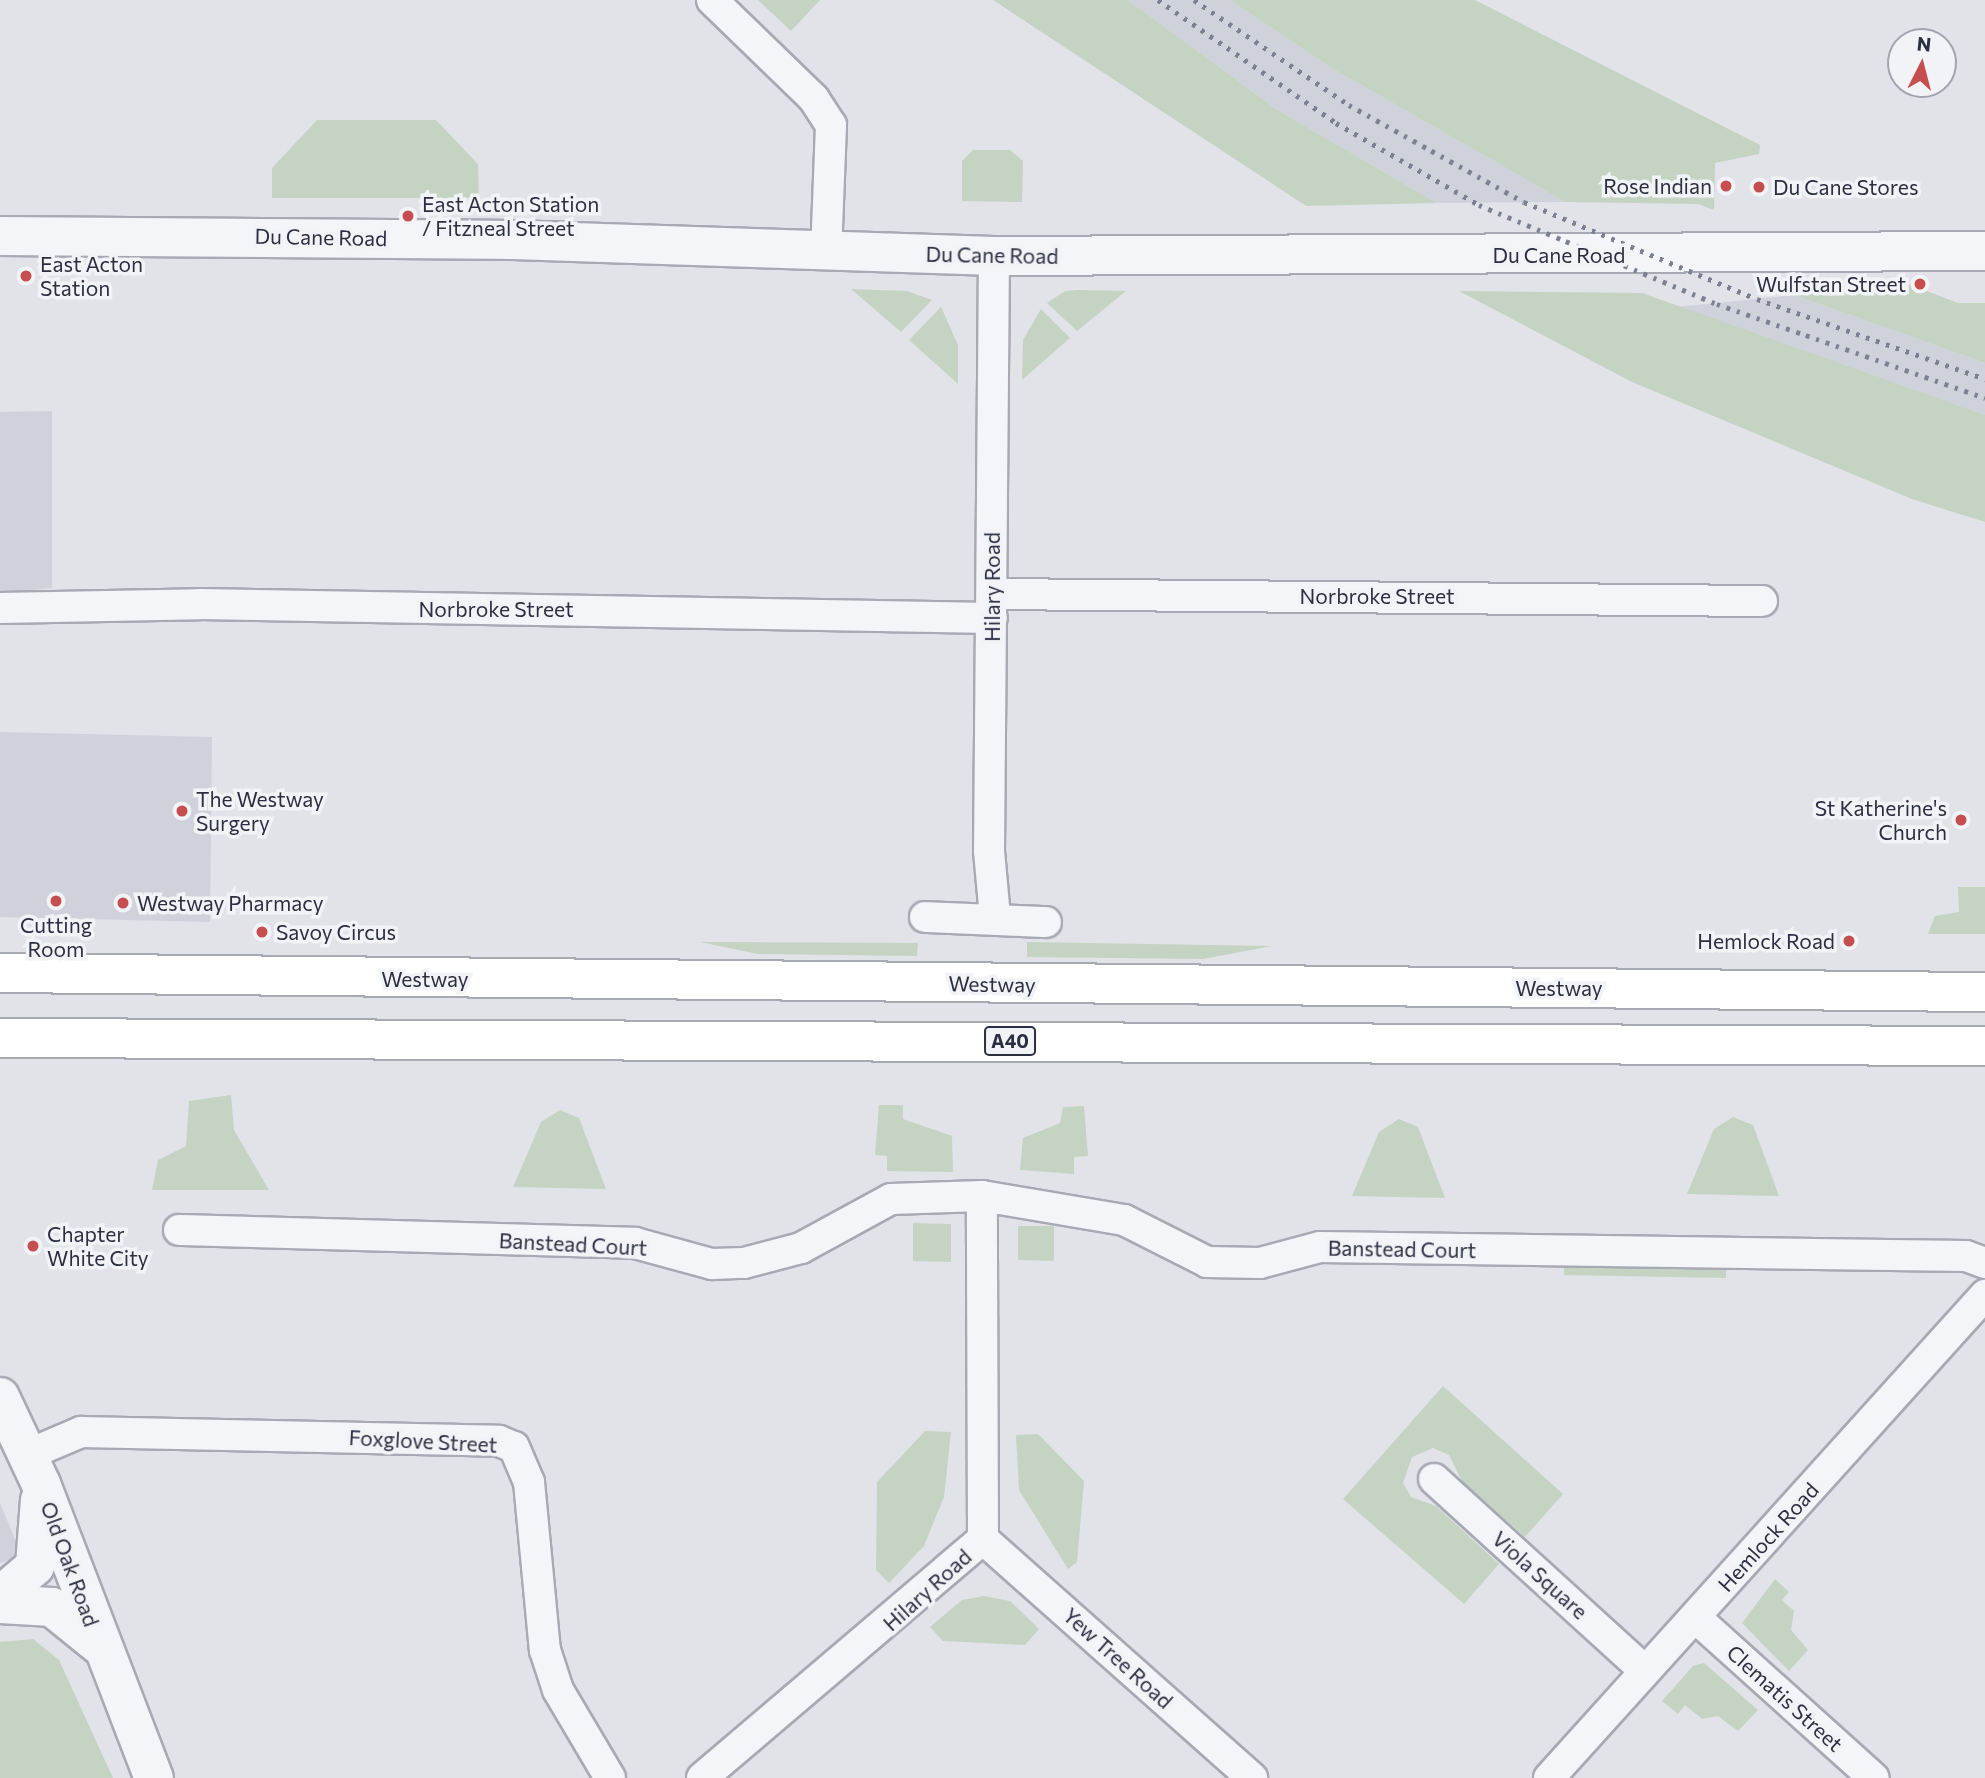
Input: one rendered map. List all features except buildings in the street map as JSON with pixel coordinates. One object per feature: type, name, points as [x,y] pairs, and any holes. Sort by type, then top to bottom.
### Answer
[{"type":"highway","name":"Westway","points":[[0,973],[1985,992]]},
{"type":"highway","name":"A40","points":[[11,1039],[1985,1046]]},
{"type":"street","points":[[712,0],[814,99],[831,125],[826,253]]},
{"type":"street","name":"Du Cane Road","points":[[0,236],[500,240],[826,253],[994,256],[1985,251]]},
{"type":"street","name":"Hilary Road","points":[[994,256],[989,851],[995,917]]},
{"type":"street","name":"Norbroke Street","points":[[0,608],[200,604],[992,606],[1762,601]]},
{"type":"street","points":[[925,917],[995,917],[1046,922]]},
{"type":"street","name":"Hilary Road","points":[[702,1778],[983,1539],[982,1196]]},
{"type":"street","name":"Banstead Court","points":[[179,1230],[635,1243],[712,1264],[744,1263],[801,1248],[891,1199],[982,1196],[1124,1220],[1207,1262],[1260,1263],[1320,1247],[1966,1256],[1985,1263]]},
{"type":"street","name":"Hemlock Road","points":[[1549,1778],[1985,1295]]},
{"type":"street","name":"Old Oak Road","points":[[0,1397],[34,1470],[99,1645],[154,1778]]},
{"type":"street","name":"Foxglove Street","points":[[34,1470],[81,1432],[499,1441],[514,1447],[529,1482],[545,1650],[558,1690],[610,1778]]},
{"type":"street","name":"Old Oak Road","points":[[0,1596],[35,1566],[34,1470]]},
{"type":"street","name":"Viola Square","points":[[1434,1479],[1645,1671]]},
{"type":"street","name":"Yew Tree Road","points":[[983,1539],[1252,1778]]},
{"type":"street","name":"Old Oak Road","points":[[0,1604],[52,1607],[99,1645]]},
{"type":"street","name":"Clematis Street","points":[[1696,1618],[1874,1778]]},
{"type":"shaded area","points":[[1128,0],[1230,0],[1330,67],[1565,202],[1437,203],[1276,109]]},
{"type":"shaded area","points":[[1794,295],[1985,363],[1985,415],[1676,307]]},
{"type":"shaded area","points":[[52,411],[52,588],[0,593],[0,412]]},
{"type":"shaded area","points":[[0,732],[212,737],[210,922],[0,917]]},
{"type":"shaded area","points":[[0,1503],[22,1556],[0,1563]]},
{"type":"green space","points":[[758,0],[820,0],[791,31]]},
{"type":"green space","points":[[993,0],[1128,0],[1276,109],[1437,203],[1306,206]]},
{"type":"green space","points":[[1230,0],[1475,0],[1760,145],[1759,154],[1715,163],[1714,210],[1698,204],[1565,202],[1330,67]]},
{"type":"green space","points":[[317,120],[436,120],[478,164],[479,198],[272,198],[272,168]]},
{"type":"green space","points":[[973,150],[1010,150],[1023,161],[1022,202],[962,201],[962,161]]},
{"type":"green space","points":[[1903,282],[1958,303],[1985,303],[1985,363],[1794,295]]},
{"type":"green space","points":[[851,289],[907,291],[932,300],[901,332]]},
{"type":"green space","points":[[1065,291],[1126,291],[1077,331],[1047,303]]},
{"type":"green space","points":[[1459,291],[1642,293],[1985,415],[1985,522],[1912,499],[1632,382]]},
{"type":"green space","points":[[941,307],[958,345],[958,384],[909,340]]},
{"type":"green space","points":[[1041,309],[1070,338],[1022,380],[1023,340]]},
{"type":"green space","points":[[1958,887],[1985,887],[1985,934],[1928,934],[1935,916],[1959,912]]},
{"type":"green space","points":[[700,942],[918,943],[917,956],[758,954]]},
{"type":"green space","points":[[1027,942],[1272,946],[1203,959],[1027,957]]},
{"type":"green space","points":[[231,1095],[234,1130],[269,1190],[152,1190],[158,1160],[186,1146],[189,1101]]},
{"type":"green space","points":[[879,1105],[903,1105],[903,1119],[952,1136],[953,1172],[887,1171],[887,1156],[875,1155]]},
{"type":"green space","points":[[1084,1106],[1088,1156],[1074,1157],[1074,1174],[1020,1170],[1023,1138],[1060,1123],[1063,1107]]},
{"type":"green space","points":[[560,1110],[579,1118],[606,1189],[513,1187],[541,1122]]},
{"type":"green space","points":[[1733,1117],[1753,1125],[1779,1196],[1687,1194],[1714,1129]]},
{"type":"green space","points":[[1399,1119],[1418,1127],[1445,1198],[1352,1196],[1379,1132]]},
{"type":"green space","points":[[913,1223],[951,1224],[951,1262],[913,1261]]},
{"type":"green space","points":[[1018,1226],[1054,1226],[1054,1261],[1018,1260]]},
{"type":"green space","points":[[1564,1266],[1726,1269],[1726,1278],[1564,1275]]},
{"type":"green space","points":[[1443,1386],[1563,1494],[1525,1537],[1462,1481],[1449,1455],[1433,1448],[1412,1457],[1403,1483],[1411,1497],[1436,1506],[1499,1564],[1464,1604],[1343,1499]]},
{"type":"green space","points":[[925,1431],[951,1432],[944,1497],[924,1546],[889,1583],[876,1570],[877,1482]]},
{"type":"green space","points":[[1038,1434],[1084,1481],[1077,1562],[1068,1569],[1019,1490],[1016,1435]]},
{"type":"green space","points":[[1775,1579],[1789,1592],[1782,1600],[1794,1611],[1791,1630],[1808,1650],[1789,1671],[1742,1623]]},
{"type":"green space","points":[[984,1596],[1010,1601],[1039,1629],[1025,1645],[943,1641],[930,1627],[962,1600]]},
{"type":"green space","points":[[33,1639],[59,1660],[113,1778],[0,1778],[0,1642]]},
{"type":"green space","points":[[1704,1663],[1758,1710],[1738,1731],[1718,1716],[1702,1719],[1685,1705],[1678,1714],[1662,1701],[1693,1666]]},
{"type":"railway","points":[[1158,0],[1336,123],[1479,205],[1717,304],[1985,398]]},
{"type":"railway","points":[[1194,0],[1349,105],[1524,202],[1757,299],[1985,379]]},
{"type":"place","name":"Rose Indian","points":[[1726,186]]},
{"type":"place","name":"Du Cane Stores","points":[[1759,187]]},
{"type":"place","name":"East Acton Station / Fitzneal Street","points":[[408,216]]},
{"type":"place","name":"East Acton Station","points":[[26,276]]},
{"type":"place","name":"Wulfstan Street","points":[[1920,284]]},
{"type":"place","name":"The Westway Surgery","points":[[182,811]]},
{"type":"place","name":"St Katherine's Church","points":[[1961,820]]},
{"type":"place","name":"Cutting Room","points":[[56,901]]},
{"type":"place","name":"Westway Pharmacy","points":[[123,903]]},
{"type":"place","name":"Savoy Circus","points":[[262,932]]},
{"type":"place","name":"Hemlock Road","points":[[1849,941]]},
{"type":"place","name":"Chapter White City","points":[[33,1246]]}]
